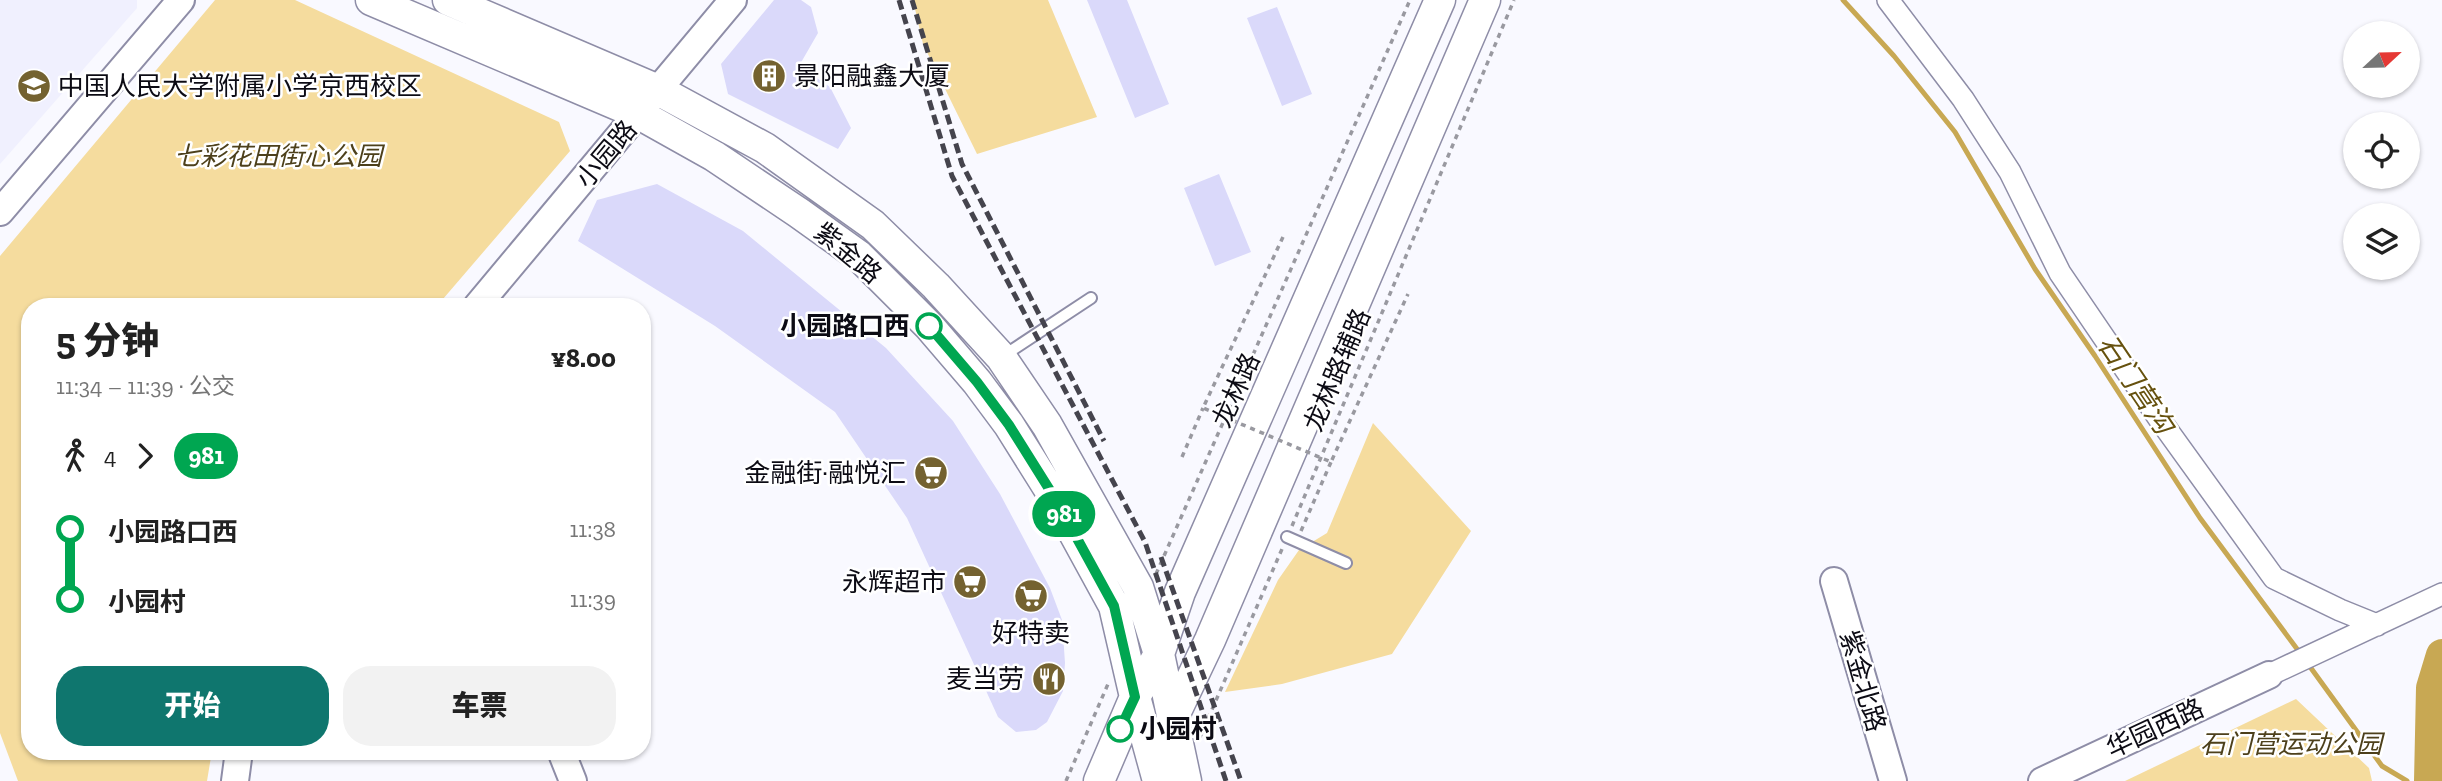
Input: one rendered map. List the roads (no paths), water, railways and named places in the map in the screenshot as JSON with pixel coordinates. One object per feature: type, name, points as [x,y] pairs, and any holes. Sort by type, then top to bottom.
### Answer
[{"type":"main road","name":"紫金路","points":[[371,0],[639,114],[714,156],[859,257],[929,326],[977,382],[1009,425],[1056,500],[1114,606],[1151,774]]},
{"type":"main road","name":"紫金路","points":[[449,0],[659,90],[765,148],[873,225],[936,285],[1000,357],[1047,425],[1144,601],[1159,654],[1186,781]]},
{"type":"main road","name":"龙林路","points":[[1099,781],[1135,697],[1159,654],[1180,592],[1440,0]]},
{"type":"main road","points":[[1151,774],[1171,720],[1224,610],[1485,0]]},
{"type":"street","points":[[0,212],[181,0]]},
{"type":"street","name":"小园路","points":[[484,298],[733,0]]},
{"type":"street","points":[[1888,0],[1963,99],[2010,172],[2060,273],[2160,420],[2273,578],[2377,625]]},
{"type":"street","name":"紫金北路","points":[[1833,581],[1893,781]]},
{"type":"street","points":[[2269,675],[2442,594]]},
{"type":"street","name":"华园西路","points":[[2042,781],[2269,675]]},
{"type":"street","points":[[235,781],[238,760]]},
{"type":"street","points":[[565,760],[573,781]]},
{"type":"lane","points":[[1000,357],[1091,298]]},
{"type":"lane","points":[[1287,537],[1346,563]]},
{"type":"waterway","name":"石门营沟","points":[[1843,0],[1894,56],[1955,132],[2035,269],[2200,518],[2300,653]]},
{"type":"waterway","points":[[2430,781],[2432,688],[2442,655]]},
{"type":"waterway","name":"石门营沟","points":[[2308,664],[2382,766],[2407,781]]},
{"type":"railway","points":[[899,0],[952,176],[1145,542],[1226,781]]},
{"type":"railway","points":[[912,0],[962,164],[1104,441]]},
{"type":"railway","points":[[1161,557],[1241,781]]},
{"type":"place","name":"景阳融鑫大厦","points":[[769,76]]},
{"type":"place","name":"中国人民大学附属小学京西校区","points":[[34,86]]},
{"type":"place","name":"小园路口西","points":[[929,326]]},
{"type":"place","name":"金融街·融悦汇","points":[[931,473]]},
{"type":"place","name":"永辉超市","points":[[970,582]]},
{"type":"place","name":"好特卖","points":[[1031,596]]},
{"type":"place","name":"麦当劳","points":[[1049,679]]},
{"type":"place","name":"小园村","points":[[1120,729]]},
{"type":"park label","name":"七彩花田街心公园","points":[[278,156]]},
{"type":"park label","name":"石门营运动公园","points":[[2291,744]]}]
